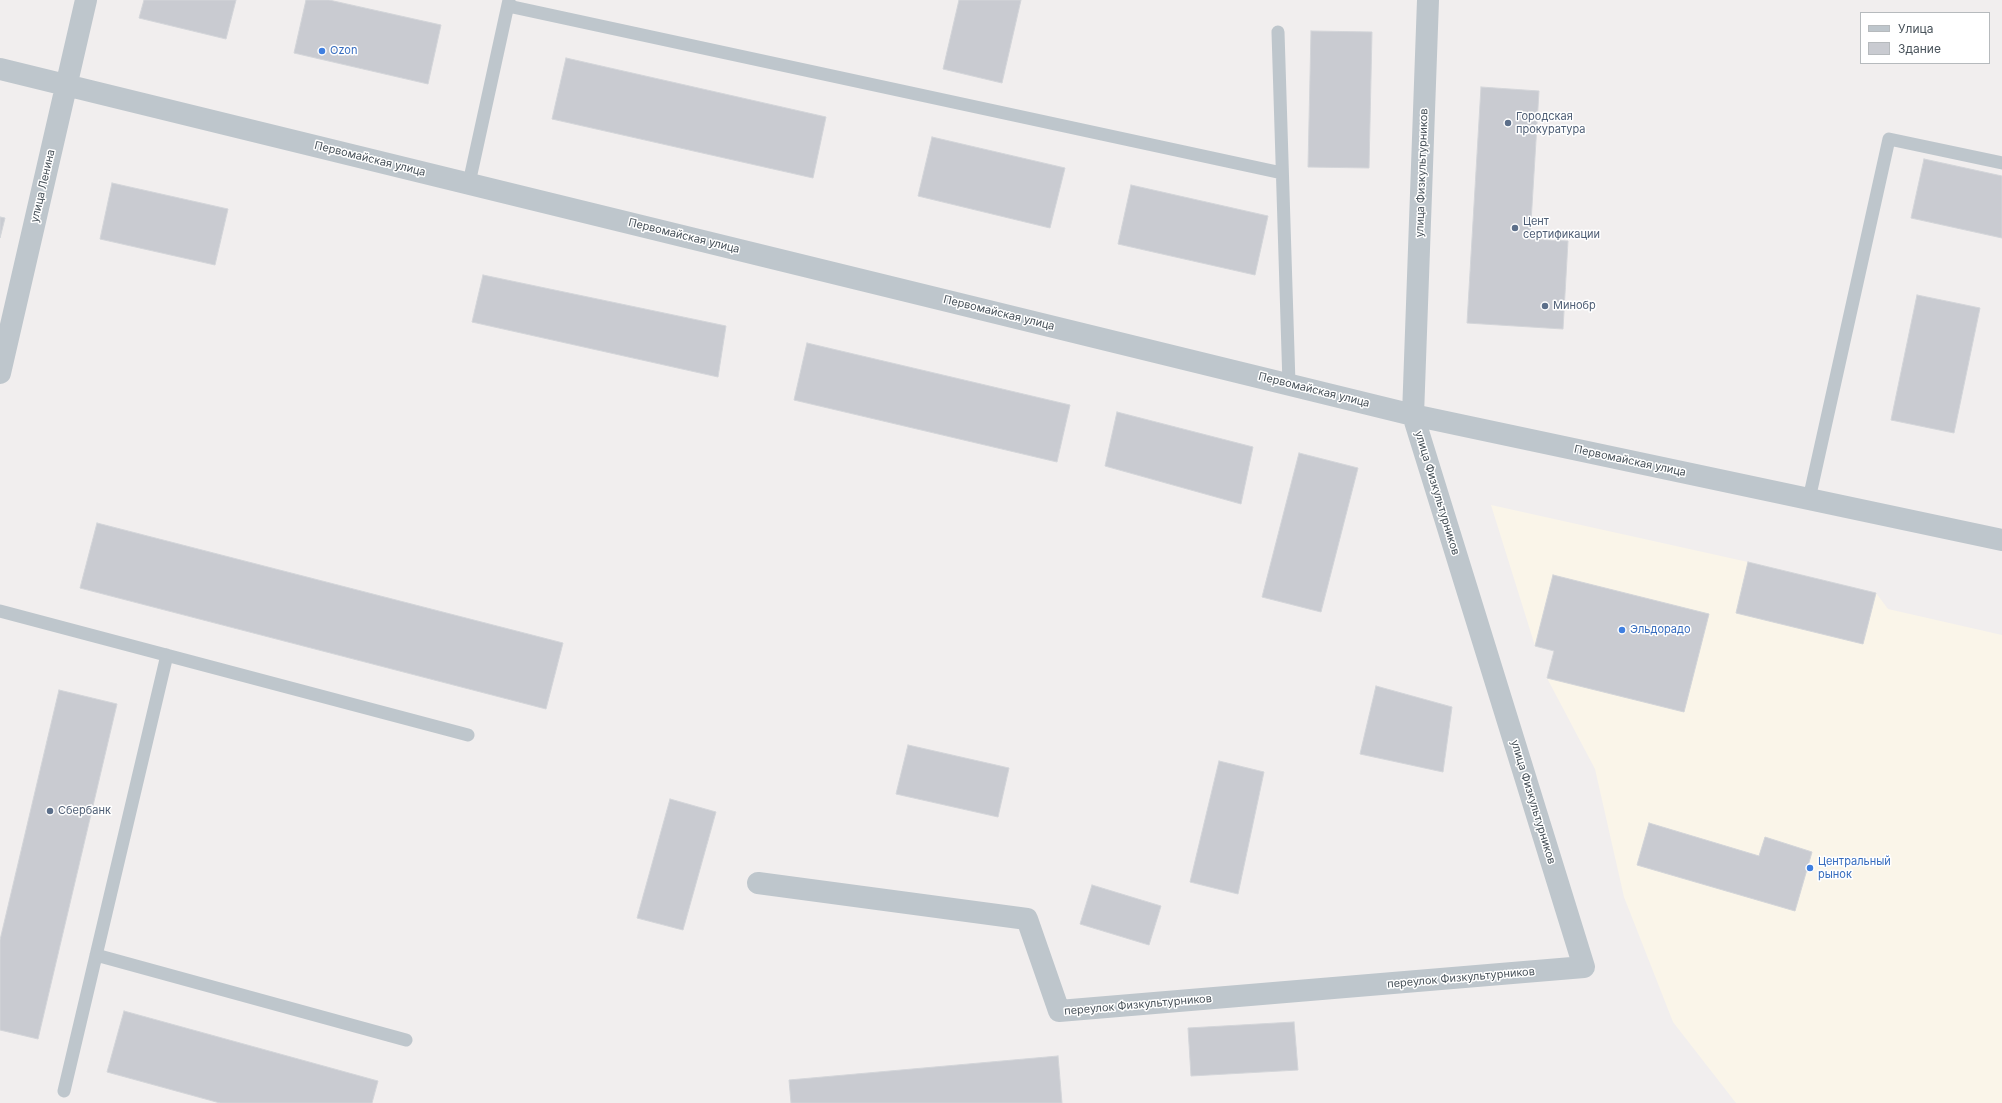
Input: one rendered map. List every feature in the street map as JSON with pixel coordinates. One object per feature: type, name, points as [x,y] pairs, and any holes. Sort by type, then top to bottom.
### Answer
[{"type":"street","name":"улица Ленина","points":[[0,373],[86,0]]},
{"type":"street","name":"улица Физкультурников","points":[[1428,0],[1413,415],[1584,967]]},
{"type":"street","name":"Первомайская улица","points":[[0,69],[1413,415],[2002,540]]},
{"type":"street","name":"переулок Физкультурников","points":[[758,883],[1027,919],[1059,1011],[1584,967]]},
{"type":"lane","points":[[469,183],[509,3],[1282,172]]},
{"type":"lane","points":[[1278,32],[1288,384]]},
{"type":"lane","points":[[1809,499],[1890,139],[2002,163]]},
{"type":"lane","points":[[0,611],[468,735]]},
{"type":"lane","points":[[64,1091],[167,655]]},
{"type":"lane","points":[[96,955],[406,1040]]},
{"type":"shaded area","name":"Центральный рынок","points":[[1491,505],[1748,562],[1876,593],[1888,609],[2002,635],[2002,1103],[1736,1103],[1673,1022],[1624,897],[1595,769],[1547,678],[1554,651],[1535,646]]},
{"type":"building","points":[[144,0],[236,0],[226,39],[139,18]]},
{"type":"building","points":[[306,0],[329,0],[441,25],[428,84],[294,53]]},
{"type":"building","points":[[959,0],[1021,0],[1002,83],[943,69]]},
{"type":"building","points":[[1311,31],[1372,32],[1369,168],[1308,167]]},
{"type":"building","points":[[566,58],[826,117],[813,178],[552,119]]},
{"type":"building","points":[[1481,87],[1539,91],[1530,239],[1568,241],[1563,329],[1467,323]]},
{"type":"building","points":[[932,137],[1065,168],[1050,228],[918,196]]},
{"type":"building","points":[[1924,159],[2002,176],[2002,238],[1911,218]]},
{"type":"building","points":[[112,183],[228,209],[215,265],[100,239]]},
{"type":"building","points":[[1131,185],[1268,216],[1255,275],[1118,244]]},
{"type":"building","points":[[0,217],[5,218],[0,238]]},
{"type":"building","points":[[483,275],[726,326],[718,377],[472,322]]},
{"type":"building","points":[[1917,295],[1980,308],[1954,433],[1891,420]]},
{"type":"building","points":[[807,343],[1070,405],[1057,462],[794,400]]},
{"type":"building","points":[[1117,412],[1253,447],[1241,504],[1105,466]]},
{"type":"building","points":[[1299,453],[1358,468],[1321,612],[1262,597]]},
{"type":"building","points":[[97,523],[563,643],[546,709],[80,588]]},
{"type":"building","points":[[1748,562],[1876,593],[1863,644],[1736,613]]},
{"type":"building","name":"Эльдорадо","points":[[1553,575],[1709,614],[1684,712],[1547,678],[1554,651],[1535,646]]},
{"type":"building","points":[[1376,686],[1452,707],[1443,772],[1360,754]]},
{"type":"building","points":[[59,690],[117,704],[38,1039],[0,1030],[0,940]]},
{"type":"building","points":[[908,745],[1009,768],[998,817],[896,794]]},
{"type":"building","points":[[1219,761],[1264,772],[1238,894],[1190,882]]},
{"type":"building","points":[[670,799],[716,812],[683,930],[637,918]]},
{"type":"building","points":[[1649,823],[1759,856],[1765,837],[1812,852],[1795,911],[1637,865]]},
{"type":"building","points":[[1092,885],[1161,906],[1149,945],[1080,924]]},
{"type":"building","points":[[124,1011],[378,1081],[372,1103],[220,1103],[107,1072]]},
{"type":"building","points":[[1294,1022],[1298,1070],[1191,1076],[1188,1028]]},
{"type":"building","points":[[1058,1056],[1062,1103],[791,1103],[789,1080]]},
{"type":"place","name":"Ozon","points":[[322,51]]},
{"type":"place","name":"Городская прокуратура","points":[[1508,123]]},
{"type":"place","name":"Цент сертификации","points":[[1515,228]]},
{"type":"place","name":"Минобр","points":[[1545,306]]},
{"type":"place","name":"Эльдорадо","points":[[1622,630]]},
{"type":"place","name":"Сбербанк","points":[[50,811]]},
{"type":"place","name":"Центральный рынок","points":[[1810,868]]}]
